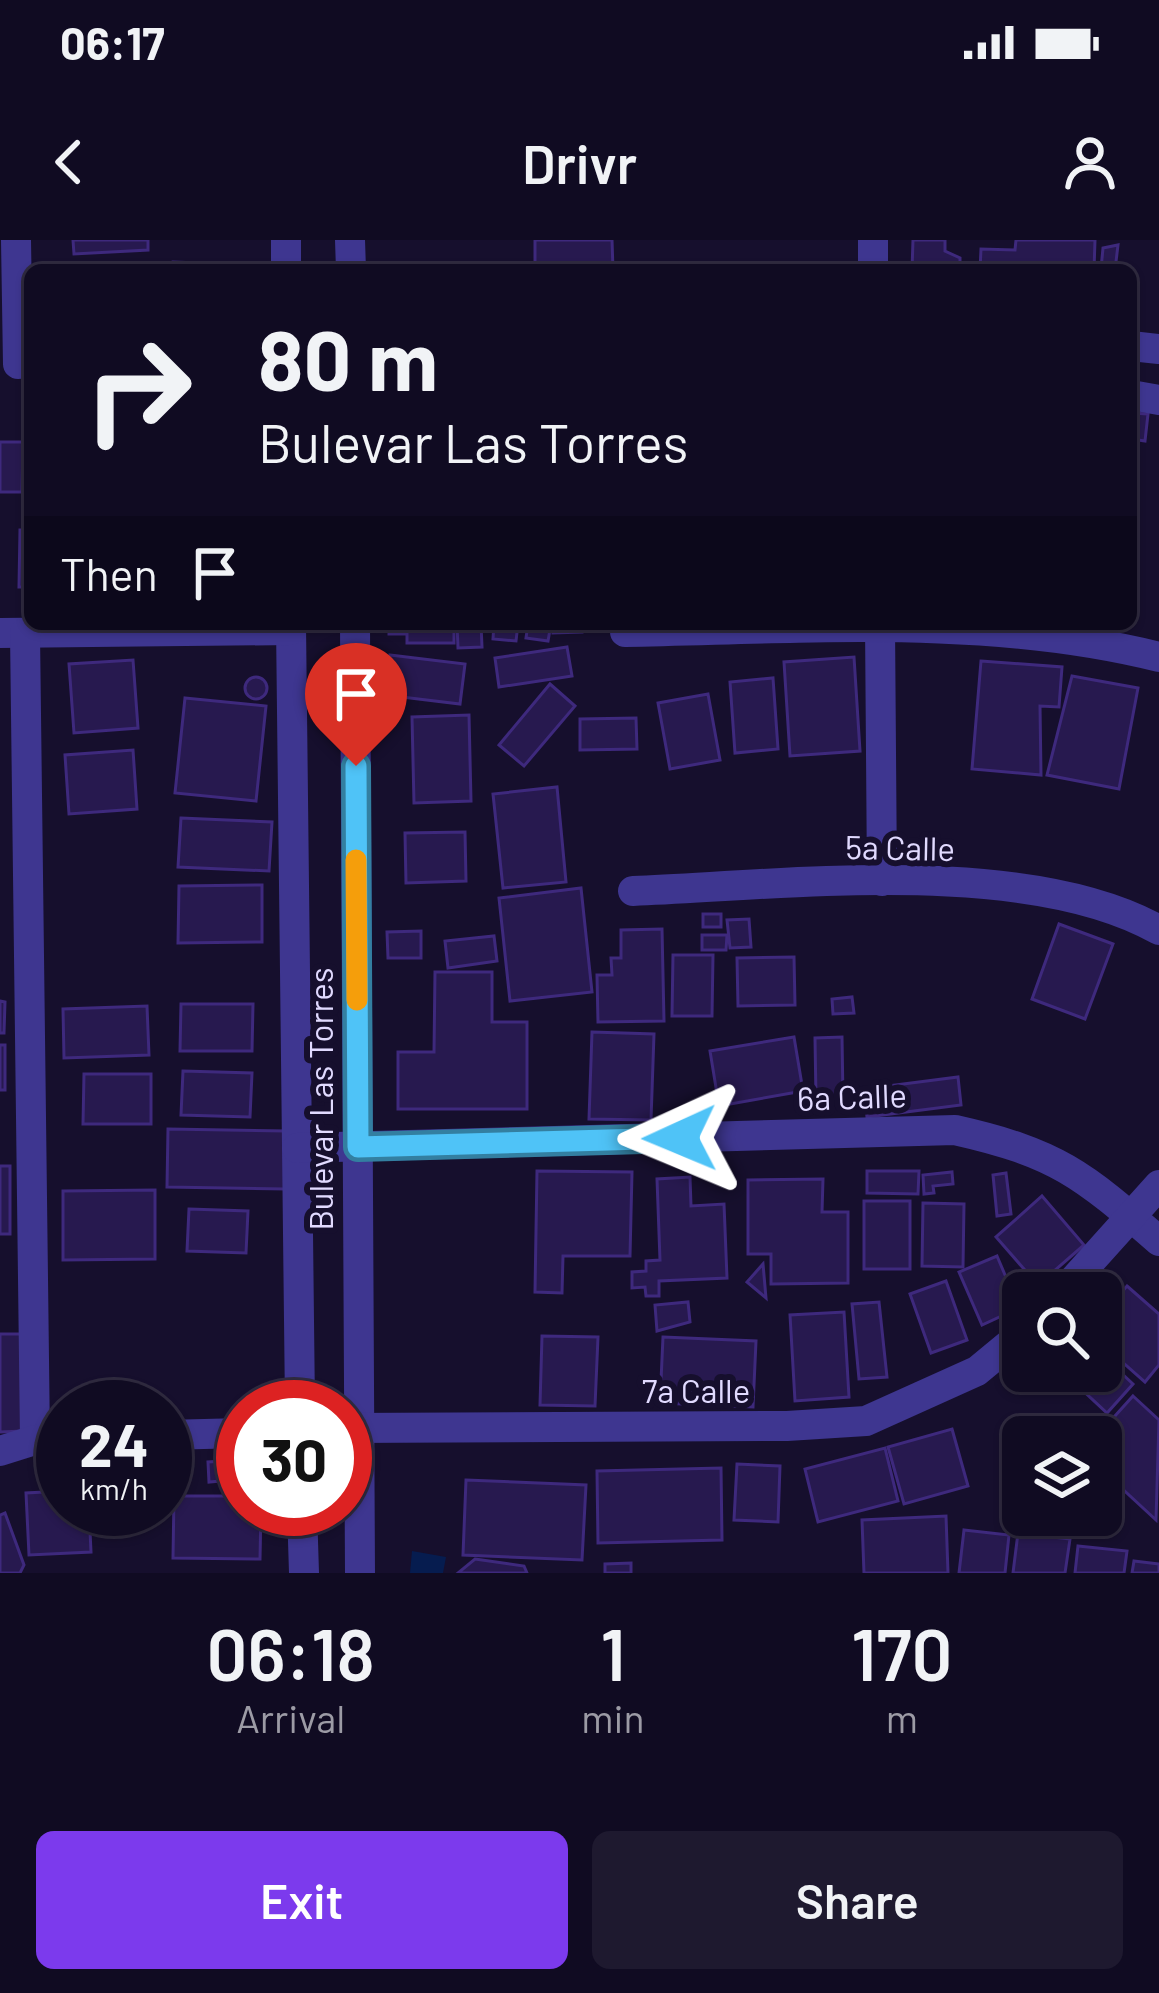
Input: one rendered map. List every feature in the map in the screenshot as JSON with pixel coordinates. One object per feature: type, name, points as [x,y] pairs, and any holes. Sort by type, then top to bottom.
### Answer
[{"type":"street","points":[[16,240],[16,364]]},
{"type":"street","points":[[46,1380],[13,633],[152,630]]},
{"type":"street","name":"Bulevar Las Torres","points":[[291,630],[300,1380]]},
{"type":"street","name":"Bulevar Las Torres","points":[[353,1380],[358,1147],[355,630]]},
{"type":"street","points":[[625,632],[710,630]]},
{"type":"street","points":[[880,630],[882,881]]},
{"type":"street","points":[[938,630],[1054,638],[1159,657]]},
{"type":"street","name":"5a Calle","points":[[633,891],[882,881],[988,886],[1056,896],[1137,917],[1159,930]]},
{"type":"street","name":"6a Calle","points":[[297,1148],[956,1130],[1028,1146],[1085,1177],[1159,1241]]},
{"type":"street","points":[[1081,1272],[1159,1184]]},
{"type":"street","name":"7a Calle","points":[[372,1428],[788,1426],[866,1420],[977,1371],[1002,1350]]},
{"type":"street","points":[[0,1451],[36,1442]]},
{"type":"street","points":[[303,1536],[304,1573]]},
{"type":"street","name":"Bulevar Las Torres","points":[[358,1536],[360,1573]]},
{"type":"water","points":[[412,1551],[446,1557],[443,1573],[410,1573]]},
{"type":"building","points":[[73,240],[148,240],[148,250],[74,254]]},
{"type":"building","points":[[535,240],[612,240],[613,264],[535,264]]},
{"type":"building","points":[[913,240],[945,240],[945,251],[960,258],[960,264],[912,264]]},
{"type":"building","points":[[1016,240],[1095,240],[1094,264],[980,264],[981,249],[1015,250]]},
{"type":"building","points":[[1118,245],[1116,264],[1101,264],[1103,248]]},
{"type":"building","points":[[1137,413],[1148,414],[1145,441],[1137,440]]},
{"type":"building","points":[[0,442],[23,442],[22,492],[0,492]]},
{"type":"building","points":[[20,530],[24,530],[24,587],[19,587]]},
{"type":"building","points":[[407,630],[454,630],[454,643],[407,643]]},
{"type":"building","points":[[457,630],[481,630],[482,647],[458,648]]},
{"type":"building","points":[[494,630],[517,630],[516,641],[493,639]]},
{"type":"building","points":[[527,630],[550,630],[548,641],[526,638]]},
{"type":"building","points":[[567,647],[572,676],[499,687],[495,658]]},
{"type":"building","points":[[390,655],[465,664],[460,704],[385,695]]},
{"type":"building","points":[[854,657],[860,751],[790,756],[784,662]]},
{"type":"building","points":[[133,660],[138,728],[74,733],[69,664]]},
{"type":"building","points":[[981,661],[1062,667],[1059,707],[1040,706],[1041,775],[972,769]]},
{"type":"building","points":[[1072,676],[1138,688],[1119,789],[1047,775]]},
{"type":"building","points":[[256,677],[267,688],[256,699],[245,688]]},
{"type":"building","points":[[773,678],[778,749],[735,753],[730,682]]},
{"type":"building","points":[[550,684],[575,706],[524,766],[499,745]]},
{"type":"building","points":[[708,694],[720,760],[670,769],[658,703]]},
{"type":"building","points":[[185,698],[266,706],[256,801],[175,793]]},
{"type":"building","points":[[469,715],[471,801],[414,803],[412,717]]},
{"type":"building","points":[[636,718],[637,749],[580,750],[580,719]]},
{"type":"building","points":[[133,750],[137,809],[69,814],[65,755]]},
{"type":"building","points":[[557,787],[566,882],[503,888],[493,794]]},
{"type":"building","points":[[181,818],[272,822],[269,871],[178,867]]},
{"type":"building","points":[[465,832],[466,881],[406,883],[405,833]]},
{"type":"building","points":[[262,885],[262,942],[178,943],[179,886]]},
{"type":"building","points":[[581,888],[592,992],[510,1001],[499,898]]},
{"type":"building","points":[[703,914],[721,914],[721,927],[703,927]]},
{"type":"building","points":[[749,919],[751,947],[730,948],[727,920]]},
{"type":"building","points":[[1059,924],[1113,944],[1085,1019],[1032,999]]},
{"type":"building","points":[[662,929],[664,1021],[598,1022],[597,975],[612,975],[611,958],[621,958],[621,930]]},
{"type":"building","points":[[421,931],[421,958],[388,958],[387,932]]},
{"type":"building","points":[[702,935],[727,935],[726,950],[702,950]]},
{"type":"building","points":[[494,936],[497,961],[448,968],[445,941]]},
{"type":"building","points":[[673,955],[713,955],[712,1016],[672,1016]]},
{"type":"building","points":[[794,957],[795,1005],[738,1006],[737,958]]},
{"type":"building","points":[[435,972],[492,972],[492,1022],[527,1022],[527,1109],[398,1109],[398,1052],[434,1052]]},
{"type":"building","points":[[852,997],[854,1013],[833,1014],[832,999]]},
{"type":"building","points":[[0,1001],[5,1002],[4,1033],[0,1033]]},
{"type":"building","points":[[181,1004],[253,1004],[252,1051],[180,1051]]},
{"type":"building","points":[[147,1006],[149,1055],[64,1058],[63,1009]]},
{"type":"building","points":[[592,1032],[654,1034],[651,1120],[589,1119]]},
{"type":"building","points":[[794,1037],[803,1091],[719,1106],[710,1051]]},
{"type":"building","points":[[842,1037],[843,1098],[816,1099],[815,1038]]},
{"type":"building","points":[[0,1045],[5,1045],[5,1090],[0,1090]]},
{"type":"building","points":[[183,1071],[252,1073],[250,1117],[181,1115]]},
{"type":"building","points":[[84,1074],[151,1074],[151,1124],[83,1124]]},
{"type":"building","points":[[958,1077],[961,1105],[867,1117],[864,1089]]},
{"type":"building","points":[[168,1129],[286,1131],[285,1189],[167,1187]]},
{"type":"building","points":[[0,1166],[10,1166],[10,1234],[0,1234]]},
{"type":"building","points":[[537,1171],[632,1172],[630,1256],[563,1256],[562,1293],[535,1292]]},
{"type":"building","points":[[867,1171],[919,1171],[918,1194],[867,1193]]},
{"type":"building","points":[[952,1172],[953,1184],[933,1186],[934,1193],[924,1194],[923,1175]]},
{"type":"building","points":[[1006,1173],[1011,1214],[997,1216],[993,1175]]},
{"type":"building","points":[[690,1177],[691,1206],[724,1204],[727,1278],[659,1281],[659,1296],[646,1296],[645,1287],[632,1288],[632,1272],[646,1271],[646,1261],[660,1260],[657,1179]]},
{"type":"building","points":[[823,1179],[822,1212],[848,1212],[848,1283],[771,1284],[771,1254],[748,1254],[748,1180]]},
{"type":"building","points":[[155,1190],[155,1259],[63,1260],[63,1191]]},
{"type":"building","points":[[1042,1196],[1084,1245],[1053,1272],[1027,1272],[996,1237]]},
{"type":"building","points":[[864,1201],[910,1201],[910,1269],[864,1269]]},
{"type":"building","points":[[923,1203],[964,1204],[963,1267],[922,1266]]},
{"type":"building","points":[[189,1209],[248,1211],[246,1253],[187,1251]]},
{"type":"building","points":[[997,1256],[1004,1272],[1002,1316],[982,1325],[959,1272]]},
{"type":"building","points":[[763,1264],[766,1298],[747,1282]]},
{"type":"building","points":[[946,1281],[967,1340],[931,1353],[910,1294]]},
{"type":"building","points":[[1127,1286],[1159,1314],[1159,1365],[1145,1382],[1122,1362],[1122,1292]]},
{"type":"building","points":[[688,1302],[690,1322],[657,1331],[655,1305]]},
{"type":"building","points":[[879,1302],[887,1377],[859,1379],[852,1304]]},
{"type":"building","points":[[844,1312],[849,1397],[795,1401],[790,1315]]},
{"type":"building","points":[[0,1334],[24,1334],[24,1431],[0,1432]]},
{"type":"building","points":[[542,1336],[598,1337],[595,1406],[540,1405]]},
{"type":"building","points":[[663,1337],[756,1341],[753,1407],[660,1403]]},
{"type":"building","points":[[1122,1374],[1133,1384],[1107,1413],[1084,1392],[1122,1392]]},
{"type":"building","points":[[1133,1396],[1159,1420],[1156,1520],[1122,1488],[1122,1416],[1115,1416]]},
{"type":"building","points":[[952,1429],[968,1486],[904,1504],[888,1447]]},
{"type":"building","points":[[885,1448],[898,1501],[818,1522],[805,1469]]},
{"type":"building","points":[[208,1462],[216,1462],[216,1481],[209,1482]]},
{"type":"building","points":[[737,1464],[780,1466],[778,1522],[734,1520]]},
{"type":"building","points":[[721,1468],[722,1540],[598,1543],[597,1471]]},
{"type":"building","points":[[466,1480],[586,1485],[582,1560],[463,1555]]},
{"type":"building","points":[[36,1492],[36,1536],[90,1536],[91,1552],[29,1555],[26,1493]]},
{"type":"building","points":[[192,1496],[216,1496],[216,1536],[260,1536],[260,1559],[173,1558],[173,1536],[192,1536]]},
{"type":"building","points":[[5,1513],[24,1565],[20,1573],[0,1573],[0,1515]]},
{"type":"building","points":[[946,1516],[948,1573],[864,1573],[862,1520]]},
{"type":"building","points":[[964,1530],[1009,1536],[1005,1573],[959,1573]]},
{"type":"building","points":[[1018,1536],[1070,1539],[1065,1573],[1013,1573]]},
{"type":"building","points":[[1078,1546],[1127,1551],[1124,1573],[1075,1573]]},
{"type":"building","points":[[475,1559],[524,1566],[527,1573],[458,1573]]},
{"type":"building","points":[[1134,1561],[1159,1564],[1159,1573],[1132,1573]]},
{"type":"building","points":[[631,1563],[631,1573],[605,1573],[605,1564]]},
{"type":"slow traffic","points":[[356,860],[357,1000]]},
{"type":"route","points":[[356,766],[358,1147],[680,1138]]}]
